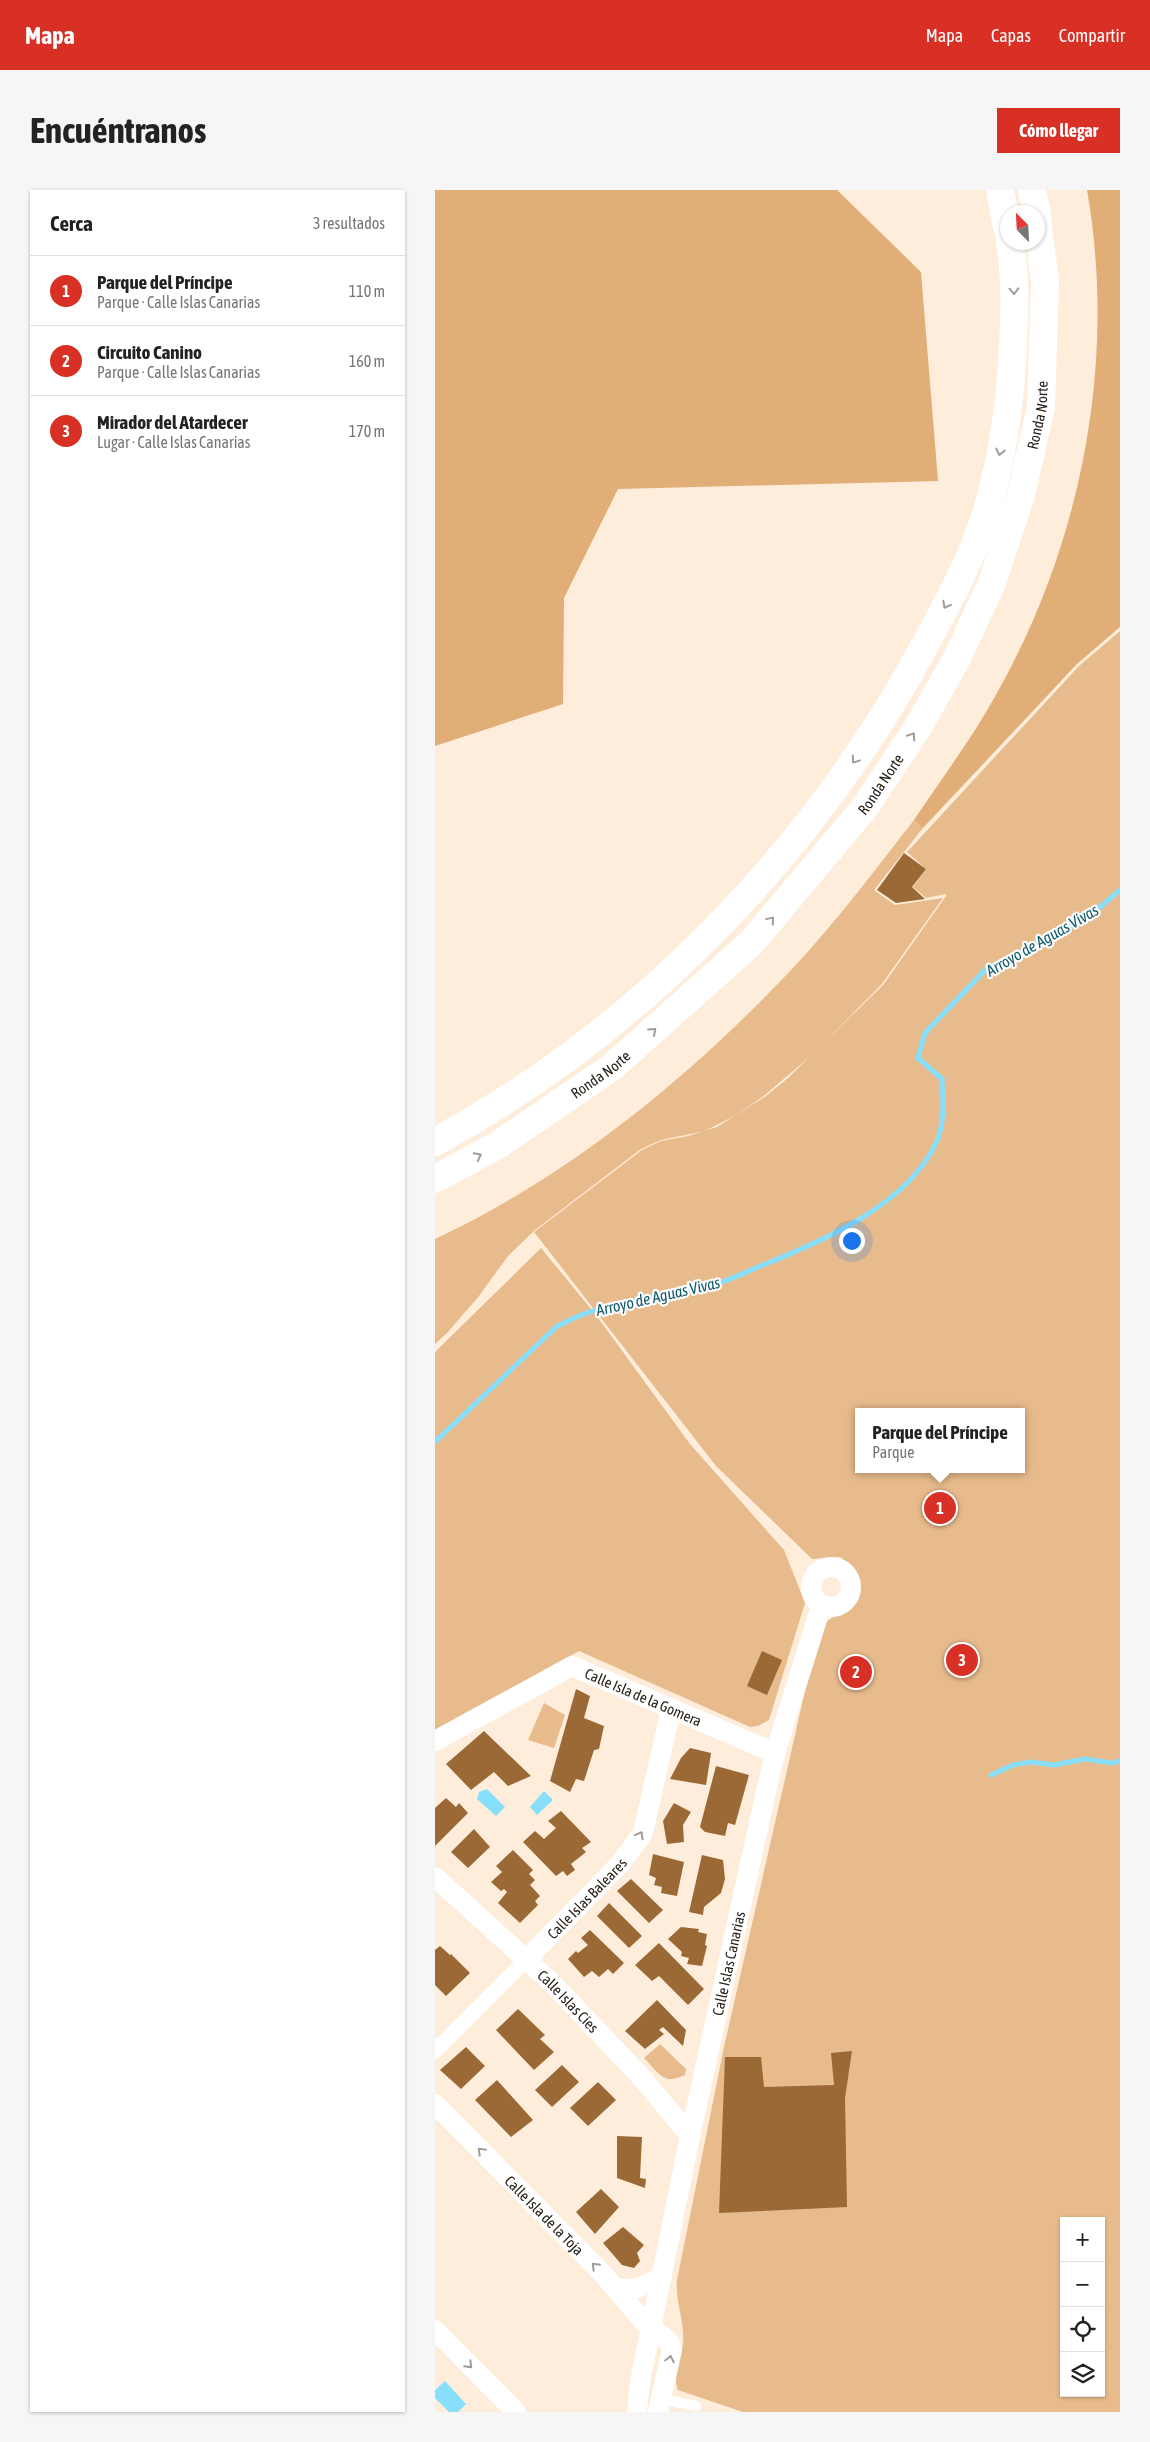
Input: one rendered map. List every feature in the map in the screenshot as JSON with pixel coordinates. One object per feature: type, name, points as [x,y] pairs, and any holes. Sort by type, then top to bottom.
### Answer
[{"type":"highway","points":[[1000,190],[1003,205]]},
{"type":"highway","points":[[1032,190],[1035,205]]},
{"type":"highway","name":"Ronda Norte","points":[[435,1142],[522,1088],[596,1035],[661,981],[722,922],[784,854],[837,787],[880,722],[953,593],[984,518],[1001,449],[1012,385],[1015,318],[1012,250]]},
{"type":"highway","name":"Ronda Norte","points":[[435,1178],[498,1145],[612,1067],[752,942],[865,806],[918,727],[956,660],[992,583],[1021,495],[1041,407],[1045,281],[1041,250]]},
{"type":"street","name":"Calle Islas Canarias","points":[[638,2403],[650,2329],[690,2136],[775,1753],[822,1604]]},
{"type":"street","name":"Calle Isla de la Gomera","points":[[435,1741],[572,1666],[775,1753]]},
{"type":"street","name":"Calle Islas Baleares","points":[[435,2051],[620,1864],[643,1833],[671,1709]]},
{"type":"street","name":"Calle Islas Cíes","points":[[435,1877],[552,1983],[644,2080],[690,2136]]},
{"type":"street","name":"Calle Isla de la Toja","points":[[435,2104],[616,2288],[650,2329]]},
{"type":"street","points":[[616,2288],[634,2289],[662,2278]]},
{"type":"street","points":[[638,2403],[660,2406],[671,2345],[658,2332],[650,2329]]},
{"type":"street","points":[[435,2330],[516,2412]]},
{"type":"lane","points":[[660,2406],[696,2406]]},
{"type":"shaded area","points":[[435,190],[837,190],[921,272],[938,481],[618,489],[564,598],[563,704],[435,746]]},
{"type":"shaded area","points":[[1087,190],[1120,190],[1120,627],[1077,664],[923,828],[914,820],[988,709],[1027,635],[1051,575],[1071,513],[1085,449],[1094,384],[1098,320],[1095,255]]},
{"type":"shaded area","points":[[1120,631],[1120,2412],[743,2412],[678,2390],[676,2384],[683,2335],[677,2296],[677,2280],[724,2047],[820,1625],[837,1615],[854,1599],[860,1590],[859,1577],[841,1557],[812,1559],[716,1466],[534,1232],[642,1150],[661,1141],[688,1136],[717,1127],[766,1096],[788,1078],[883,985],[946,896],[946,894],[926,898],[913,887],[926,869],[907,852],[1079,666]]},
{"type":"shaded area","points":[[914,820],[923,828],[874,890],[895,905],[943,898],[881,985],[813,1054],[765,1095],[736,1115],[705,1131],[661,1140],[641,1149],[535,1230],[508,1256],[479,1296],[435,1344],[435,1239],[534,1185],[581,1154],[670,1085],[712,1048],[792,969],[840,914]]},
{"type":"shaded area","points":[[541,1248],[596,1315],[690,1444],[784,1550],[805,1603],[769,1720],[758,1726],[750,1727],[579,1651],[435,1734],[435,1352]]},
{"type":"shaded area","points":[[544,1703],[565,1715],[554,1748],[528,1740]]},
{"type":"shaded area","points":[[660,2044],[686,2069],[685,2075],[678,2078],[666,2078],[658,2073],[644,2058]]},
{"type":"water","points":[[487,1789],[505,1807],[496,1816],[477,1799],[479,1792]]},
{"type":"water","points":[[544,1791],[553,1800],[537,1815],[530,1807]]},
{"type":"water","points":[[445,2381],[466,2404],[458,2412],[449,2412],[435,2398],[435,2390]]},
{"type":"building","points":[[904,853],[926,869],[912,887],[925,899],[896,903],[877,890]]},
{"type":"building","points":[[762,1651],[782,1660],[767,1695],[747,1686]]},
{"type":"building","points":[[576,1689],[590,1696],[584,1718],[604,1726],[599,1749],[594,1750],[584,1781],[576,1779],[570,1792],[550,1781]]},
{"type":"building","points":[[484,1731],[531,1776],[508,1786],[494,1772],[471,1790],[446,1764]]},
{"type":"building","points":[[690,1748],[711,1753],[706,1785],[670,1779],[681,1758]]},
{"type":"building","points":[[716,1766],[749,1775],[735,1825],[728,1823],[725,1836],[705,1832],[700,1827]]},
{"type":"building","points":[[446,1798],[456,1807],[459,1803],[468,1813],[435,1846],[435,1808]]},
{"type":"building","points":[[674,1803],[691,1812],[683,1825],[684,1842],[667,1844],[663,1821]]},
{"type":"building","points":[[561,1811],[591,1842],[582,1848],[586,1852],[571,1864],[575,1870],[567,1876],[563,1871],[556,1876],[523,1842],[535,1831],[544,1839],[556,1828],[548,1821]]},
{"type":"building","points":[[474,1829],[490,1847],[468,1868],[451,1852]]},
{"type":"building","points":[[513,1850],[533,1870],[529,1874],[535,1880],[530,1885],[540,1896],[535,1901],[538,1905],[520,1923],[498,1903],[507,1892],[504,1889],[501,1891],[491,1882],[502,1872],[496,1866]]},
{"type":"building","points":[[653,1854],[684,1862],[677,1896],[661,1893],[662,1887],[654,1885],[656,1878],[649,1875]]},
{"type":"building","points":[[702,1855],[723,1860],[725,1879],[721,1893],[704,1907],[703,1915],[689,1912]]},
{"type":"building","points":[[631,1879],[663,1910],[649,1923],[617,1891]]},
{"type":"building","points":[[609,1903],[642,1936],[629,1948],[597,1916]]},
{"type":"building","points":[[681,1927],[699,1929],[698,1932],[707,1934],[705,1945],[707,1946],[702,1966],[687,1964],[689,1958],[681,1956],[682,1952],[668,1939]]},
{"type":"building","points":[[590,1930],[624,1963],[613,1974],[608,1969],[599,1977],[592,1971],[584,1977],[568,1959],[576,1951],[578,1953],[588,1945],[581,1938]]},
{"type":"building","points":[[659,1943],[704,1989],[688,2005],[659,1976],[652,1981],[635,1965]]},
{"type":"building","points":[[440,1946],[470,1973],[446,1996],[435,1985],[435,1950]]},
{"type":"building","points":[[657,2000],[686,2030],[683,2046],[663,2027],[659,2030],[664,2034],[645,2049],[625,2031]]},
{"type":"building","points":[[518,2009],[545,2035],[540,2039],[554,2052],[534,2070],[496,2030]]},
{"type":"building","points":[[466,2047],[485,2066],[461,2089],[440,2070]]},
{"type":"building","points":[[852,2051],[845,2098],[847,2207],[719,2213],[725,2057],[761,2057],[764,2087],[834,2085],[831,2053]]},
{"type":"building","points":[[562,2065],[579,2082],[552,2107],[535,2090]]},
{"type":"building","points":[[497,2080],[533,2120],[511,2137],[475,2100]]},
{"type":"building","points":[[598,2082],[616,2100],[588,2126],[570,2108]]},
{"type":"building","points":[[617,2136],[642,2137],[640,2178],[646,2179],[645,2188],[617,2178]]},
{"type":"building","points":[[601,2189],[619,2207],[595,2234],[576,2212]]},
{"type":"building","points":[[623,2227],[644,2245],[637,2253],[640,2261],[634,2268],[622,2265],[603,2243]]},
{"type":"waterway","name":"Arroyo de Aguas Vivas","points":[[435,1442],[556,1327],[575,1317],[595,1310],[723,1282],[811,1245],[861,1218],[884,1203],[905,1185],[923,1165],[936,1143],[941,1128],[943,1112],[942,1079],[918,1058],[925,1033],[986,969],[1064,931],[1091,915],[1120,890]]},
{"type":"waterway","points":[[991,1775],[1013,1765],[1031,1762],[1054,1765],[1085,1759],[1112,1763],[1120,1761]]},
{"type":"place","name":"Parque del Príncipe","points":[[940,1508]]},
{"type":"place","name":"Mirador del Atardecer","points":[[962,1660]]},
{"type":"place","name":"Circuito Canino","points":[[856,1672]]}]
